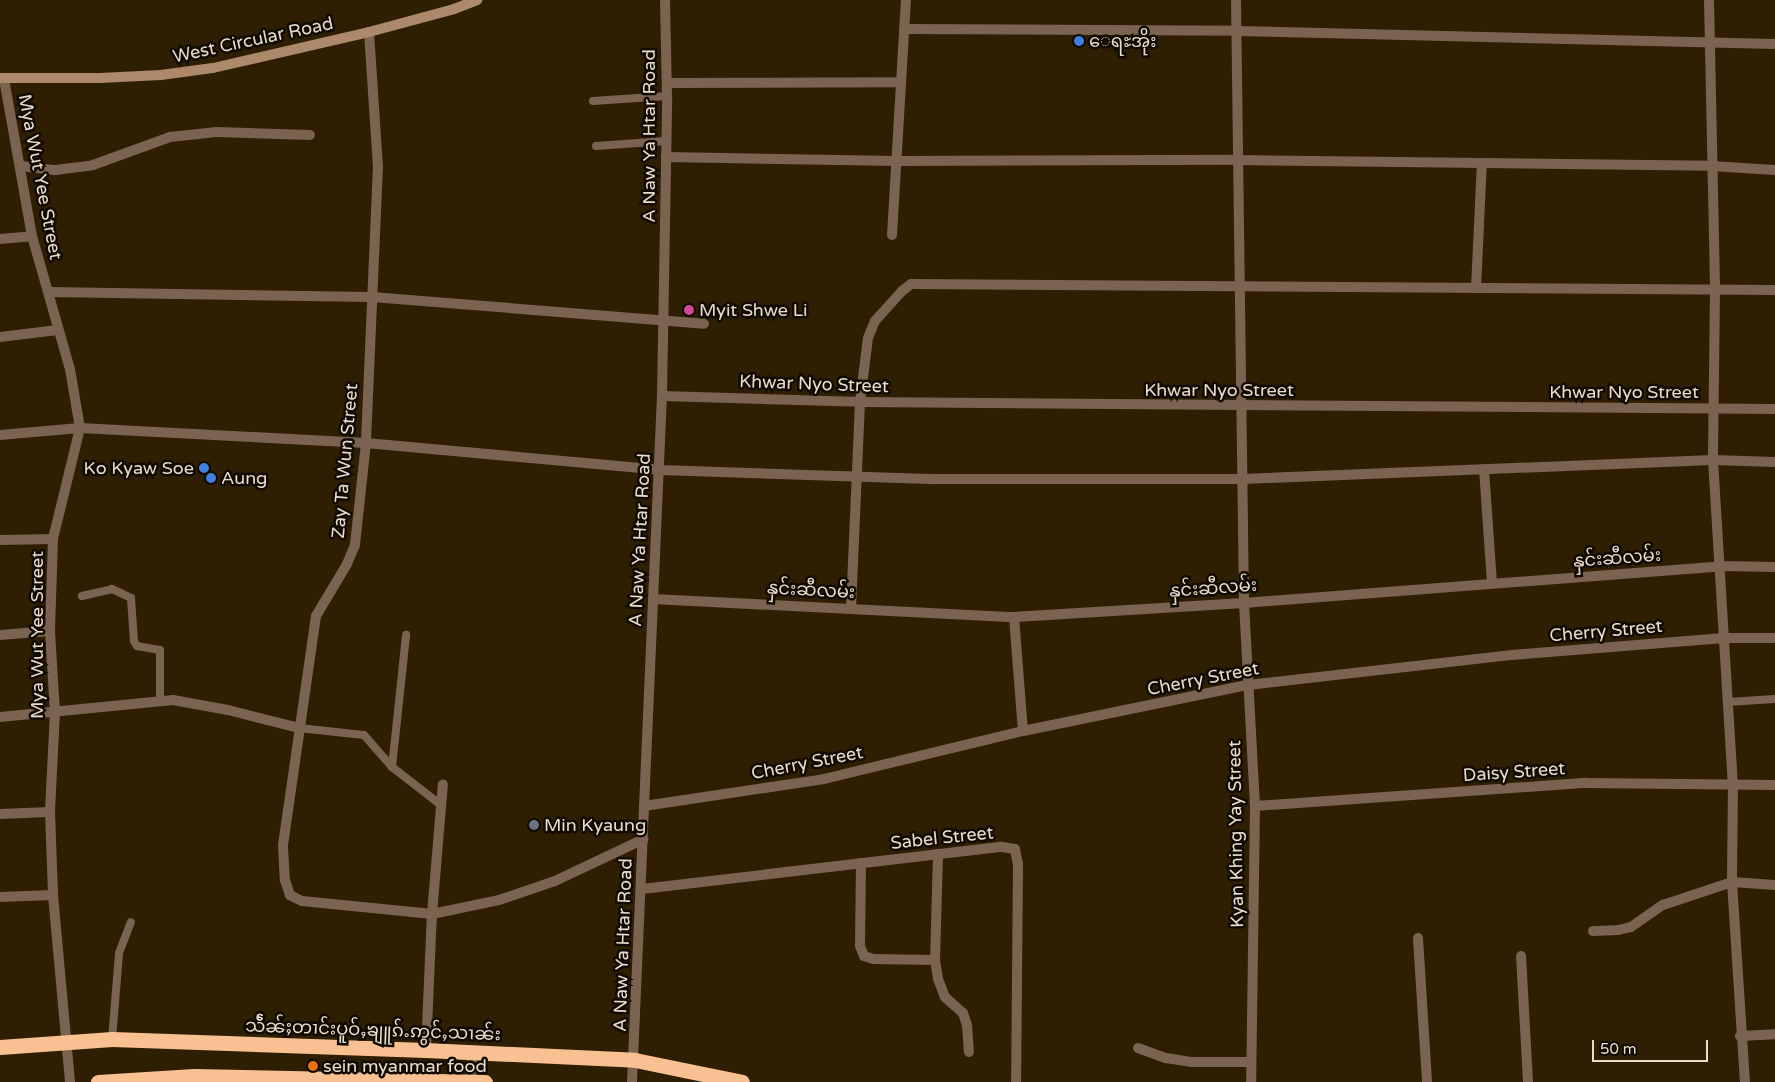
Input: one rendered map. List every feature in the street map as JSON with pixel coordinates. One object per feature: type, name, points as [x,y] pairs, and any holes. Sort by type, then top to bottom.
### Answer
[{"type":"highway","name":"သဵႅၼ်ႈတၢင်းပူဝ်ႇၶျူၵ်ႉဢွင်ႇသၢၼ်း","points":[[0,1047],[112,1039],[473,1052],[635,1060],[742,1082]]},
{"type":"highway","points":[[98,1082],[194,1076],[475,1082]]},
{"type":"street","name":"West Circular Road","points":[[2,78],[162,75],[213,68],[369,32],[454,9],[476,0]]},
{"type":"street","name":"A Naw Ya Htar Road","points":[[632,1082],[635,1060],[644,806],[660,470],[667,96],[665,0]]},
{"type":"street","points":[[892,235],[898,161],[900,82],[906,0]]},
{"type":"street","name":"Kyan Khing Yay Street","points":[[1236,0],[1242,286],[1244,602],[1256,806],[1251,1082]]},
{"type":"street","points":[[1708,0],[1711,42],[1715,290],[1713,460],[1733,783],[1732,882],[1740,1036],[1745,1082]]},
{"type":"street","points":[[904,29],[1237,31],[1775,44]]},
{"type":"street","name":"Zay Ta Wun Street","points":[[369,32],[378,166],[366,443],[355,545],[347,564],[316,616],[283,846],[285,880],[290,895],[302,901],[432,914]]},
{"type":"street","name":"Mya Wut Yee Street","points":[[2,78],[21,166],[32,236],[70,369],[80,428],[53,540],[50,632],[55,712],[50,812],[53,895],[68,1041],[70,1082]]},
{"type":"street","points":[[667,83],[900,82]]},
{"type":"street","points":[[21,166],[55,170],[93,165],[170,137],[216,132],[310,135]]},
{"type":"street","points":[[666,157],[898,161],[1238,160],[1712,166],[1775,170]]},
{"type":"street","points":[[1476,288],[1482,163]]},
{"type":"street","points":[[0,239],[32,236]]},
{"type":"street","points":[[851,608],[860,402],[868,338],[874,322],[902,291],[911,284],[1775,290]]},
{"type":"street","points":[[49,292],[372,297],[704,324]]},
{"type":"street","points":[[0,337],[58,330]]},
{"type":"street","name":"Khwar Nyo Street","points":[[662,396],[860,402],[1775,409]]},
{"type":"street","points":[[0,435],[80,428],[366,443],[660,470],[1020,480],[1242,479],[1713,460],[1775,462]]},
{"type":"street","points":[[1484,469],[1492,584]]},
{"type":"street","points":[[0,540],[53,540]]},
{"type":"street","name":"နှင်းဆီလမ်း","points":[[653,599],[1014,617],[1244,602],[1720,566],[1775,566]]},
{"type":"street","points":[[1014,617],[1023,731]]},
{"type":"street","points":[[0,635],[50,632]]},
{"type":"street","name":"Cherry Street","points":[[644,806],[824,779],[1023,731],[1248,686],[1512,655],[1724,638],[1775,638]]},
{"type":"street","points":[[0,717],[173,700],[228,710],[299,728]]},
{"type":"street","name":"Daisy Street","points":[[1256,806],[1586,783],[1775,784]]},
{"type":"street","points":[[426,1050],[432,914],[443,784]]},
{"type":"street","points":[[0,814],[50,812]]},
{"type":"street","points":[[432,914],[499,900],[555,881],[644,839]]},
{"type":"street","name":"Sabel Street","points":[[642,890],[938,854],[1002,847],[1015,849],[1018,864],[1016,1082]]},
{"type":"street","points":[[938,854],[935,960],[938,980],[946,997],[963,1013],[967,1025],[968,1052]]},
{"type":"street","points":[[861,863],[860,946],[864,956],[874,959],[935,960]]},
{"type":"street","points":[[1594,931],[1618,930],[1630,927],[1662,905],[1732,882],[1775,885]]},
{"type":"street","points":[[0,897],[53,895]]},
{"type":"street","points":[[1418,938],[1427,1082]]},
{"type":"street","points":[[1521,956],[1528,1082]]},
{"type":"street","points":[[1740,1036],[1775,1034]]},
{"type":"street","points":[[1138,1048],[1166,1058],[1191,1062],[1251,1062]]},
{"type":"street","points":[[473,1052],[475,1082]]},
{"type":"lane","points":[[593,101],[667,96]]},
{"type":"lane","points":[[596,146],[666,141]]},
{"type":"lane","points":[[82,596],[112,589],[131,598],[134,641],[137,646],[160,650],[160,701]]},
{"type":"lane","points":[[392,767],[406,635]]},
{"type":"lane","points":[[1728,702],[1775,699]]},
{"type":"lane","points":[[299,728],[364,735],[392,767],[441,805]]},
{"type":"lane","points":[[112,1039],[119,953],[131,922]]},
{"type":"place","name":"ေရႊအိုး","points":[[1079,41]]},
{"type":"place","name":"Myit Shwe Li","points":[[689,310]]},
{"type":"place","name":"Ko Kyaw Soe","points":[[204,468]]},
{"type":"place","name":"Aung","points":[[211,478]]},
{"type":"place","name":"Min Kyaung","points":[[534,825]]},
{"type":"place","name":"sein myanmar food","points":[[313,1066]]}]
